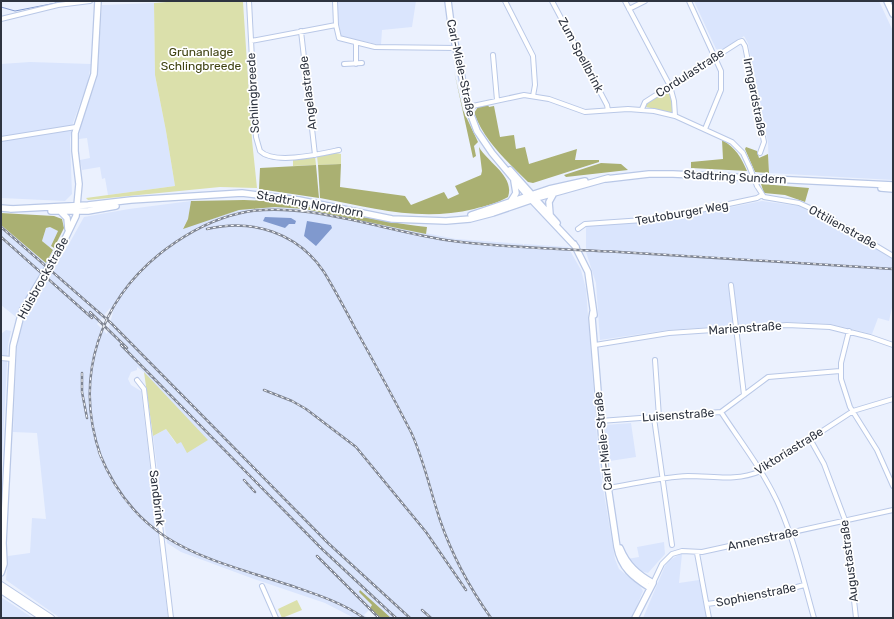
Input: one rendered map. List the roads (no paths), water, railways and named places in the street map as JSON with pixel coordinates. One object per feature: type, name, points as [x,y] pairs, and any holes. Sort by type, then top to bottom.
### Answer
[{"type":"main road","points":[[1,585],[51,618]]},
{"type":"main road","points":[[1,590],[43,618]]},
{"type":"street","points":[[1,19],[58,5],[90,1]]},
{"type":"street","name":"Hülsbrockstraße","points":[[1,573],[4,564],[4,472],[15,334],[22,311],[65,239],[77,208],[79,184],[74,146],[76,127],[94,74],[98,1]]},
{"type":"street","name":"Schlingbreede","points":[[249,1],[256,137],[258,147],[263,154],[273,158],[339,150]]},
{"type":"street","points":[[335,1],[336,25],[339,38],[375,47],[456,48]]},
{"type":"street","name":"Carl-Miele-Straße","points":[[448,1],[468,107],[477,131],[492,153],[514,180],[553,218],[576,247],[588,272],[593,312],[592,318],[600,421],[608,488],[619,558],[624,568],[632,575],[651,585]]},
{"type":"street","points":[[505,1],[533,56],[535,85],[533,96]]},
{"type":"street","name":"Zum Spellbrink","points":[[552,1],[608,110]]},
{"type":"street","points":[[625,1],[670,86],[674,101],[675,116]]},
{"type":"street","points":[[629,9],[645,1]]},
{"type":"street","points":[[689,1],[721,72],[722,86],[704,129]]},
{"type":"street","points":[[887,1],[893,14]]},
{"type":"street","points":[[251,41],[336,25]]},
{"type":"street","name":"Angelastraße","points":[[301,31],[315,154]]},
{"type":"street","name":"Cordulastraße","points":[[642,109],[645,102],[715,56],[742,41]]},
{"type":"street","name":"Irmgardstraße","points":[[742,41],[745,46],[764,142],[760,153]]},
{"type":"street","points":[[356,43],[356,64]]},
{"type":"street","points":[[493,55],[497,100]]},
{"type":"street","points":[[344,64],[362,63]]},
{"type":"street","points":[[468,107],[515,96],[533,96],[586,112],[642,109],[675,116],[732,142],[743,153],[762,195]]},
{"type":"street","points":[[1,139],[76,127]]},
{"type":"street","name":"Carl-Miele-Straße","points":[[492,153],[576,247]]},
{"type":"street","name":"Stadtring Sundern","points":[[532,197],[570,183],[649,174],[893,185]]},
{"type":"street","name":"Stadtring Sundern","points":[[532,197],[554,193],[608,178]]},
{"type":"street","points":[[511,202],[516,193],[514,180]]},
{"type":"street","name":"Stadtring Sundern","points":[[862,184],[893,189]]},
{"type":"street","points":[[553,218],[548,207],[554,193]]},
{"type":"street","name":"Stadtring Nordhorn","points":[[1,208],[77,208],[92,210],[161,199],[217,194],[259,195],[299,200],[392,219],[410,221],[459,220],[493,213],[532,197]]},
{"type":"street","name":"Teutoburger Weg","points":[[578,229],[585,224],[658,219],[751,199],[762,195]]},
{"type":"street","name":"Ottilienstraße","points":[[762,195],[799,203],[823,214],[893,256]]},
{"type":"street","name":"Stadtring Nordhorn","points":[[459,220],[511,202],[532,197]]},
{"type":"street","name":"Stadtring Nordhorn","points":[[11,208],[60,211],[77,208]]},
{"type":"street","points":[[60,211],[67,218],[69,223],[65,239]]},
{"type":"street","points":[[730,285],[744,394]]},
{"type":"street","name":"Marienstraße","points":[[595,344],[669,333],[735,328],[806,326],[830,327],[893,345]]},
{"type":"street","points":[[848,331],[840,371],[841,379],[853,411],[877,450],[893,486]]},
{"type":"street","points":[[1,358],[12,359]]},
{"type":"street","points":[[655,360],[659,417]]},
{"type":"street","name":"Luisenstraße","points":[[600,421],[721,412],[768,377],[840,371]]},
{"type":"street","name":"Sandbrink","points":[[137,380],[144,389],[171,618]]},
{"type":"street","name":"Viktoriastraße","points":[[608,488],[687,476],[737,478],[761,471],[853,411],[893,399]]},
{"type":"street","points":[[721,412],[761,471],[777,502],[790,533],[814,618]]},
{"type":"street","points":[[654,418],[672,545]]},
{"type":"street","name":"Augustastraße","points":[[810,439],[824,464],[845,520],[856,618]]},
{"type":"street","name":"Annenstraße","points":[[651,585],[662,564],[672,554],[682,551],[697,553],[893,510]]},
{"type":"street","name":"Hülsbrockstraße","points":[[1,558],[3,551]]},
{"type":"street","points":[[697,553],[709,618]]},
{"type":"street","points":[[635,618],[639,615],[651,585]]},
{"type":"street","name":"Sophienstraße","points":[[707,604],[765,596],[804,585]]},
{"type":"street","points":[[262,586],[276,618]]},
{"type":"water","points":[[265,217],[291,218],[296,221],[295,224],[289,224],[285,228],[263,221]]},
{"type":"water","points":[[307,221],[331,225],[332,228],[316,246],[304,236]]},
{"type":"waterway","points":[[1,7],[15,11],[56,3],[56,1]]},
{"type":"railway","points":[[101,457],[93,427],[90,398],[92,370],[98,342],[109,316],[124,291],[143,269],[166,249],[183,237],[202,227],[241,213],[266,210],[292,210],[347,219],[428,237],[494,245],[893,269]]},
{"type":"railway","points":[[207,229],[224,226],[241,226],[257,227],[273,232],[287,238],[301,247],[324,272],[411,432],[420,453],[440,520],[450,546],[468,583],[491,618]]},
{"type":"railway","points":[[1,227],[111,323],[328,543],[410,618]]},
{"type":"railway","points":[[1,237],[92,318]]},
{"type":"railway","points":[[90,312],[127,348]]},
{"type":"railway","points":[[121,345],[322,549],[396,618]]},
{"type":"railway","points":[[82,373],[82,392],[87,418]]},
{"type":"railway","points":[[264,390],[292,401],[306,409],[356,447],[426,532],[466,590]]},
{"type":"railway","points":[[99,452],[114,483],[132,508],[153,528],[176,543],[201,555],[228,565],[328,599],[346,607],[364,618]]},
{"type":"railway","points":[[244,480],[255,492]]},
{"type":"railway","points":[[317,556],[379,618]]},
{"type":"railway","points":[[422,610],[431,618]]},
{"type":"park label","name":"Grünanlage Schlingbreede","points":[[201,59]]}]
